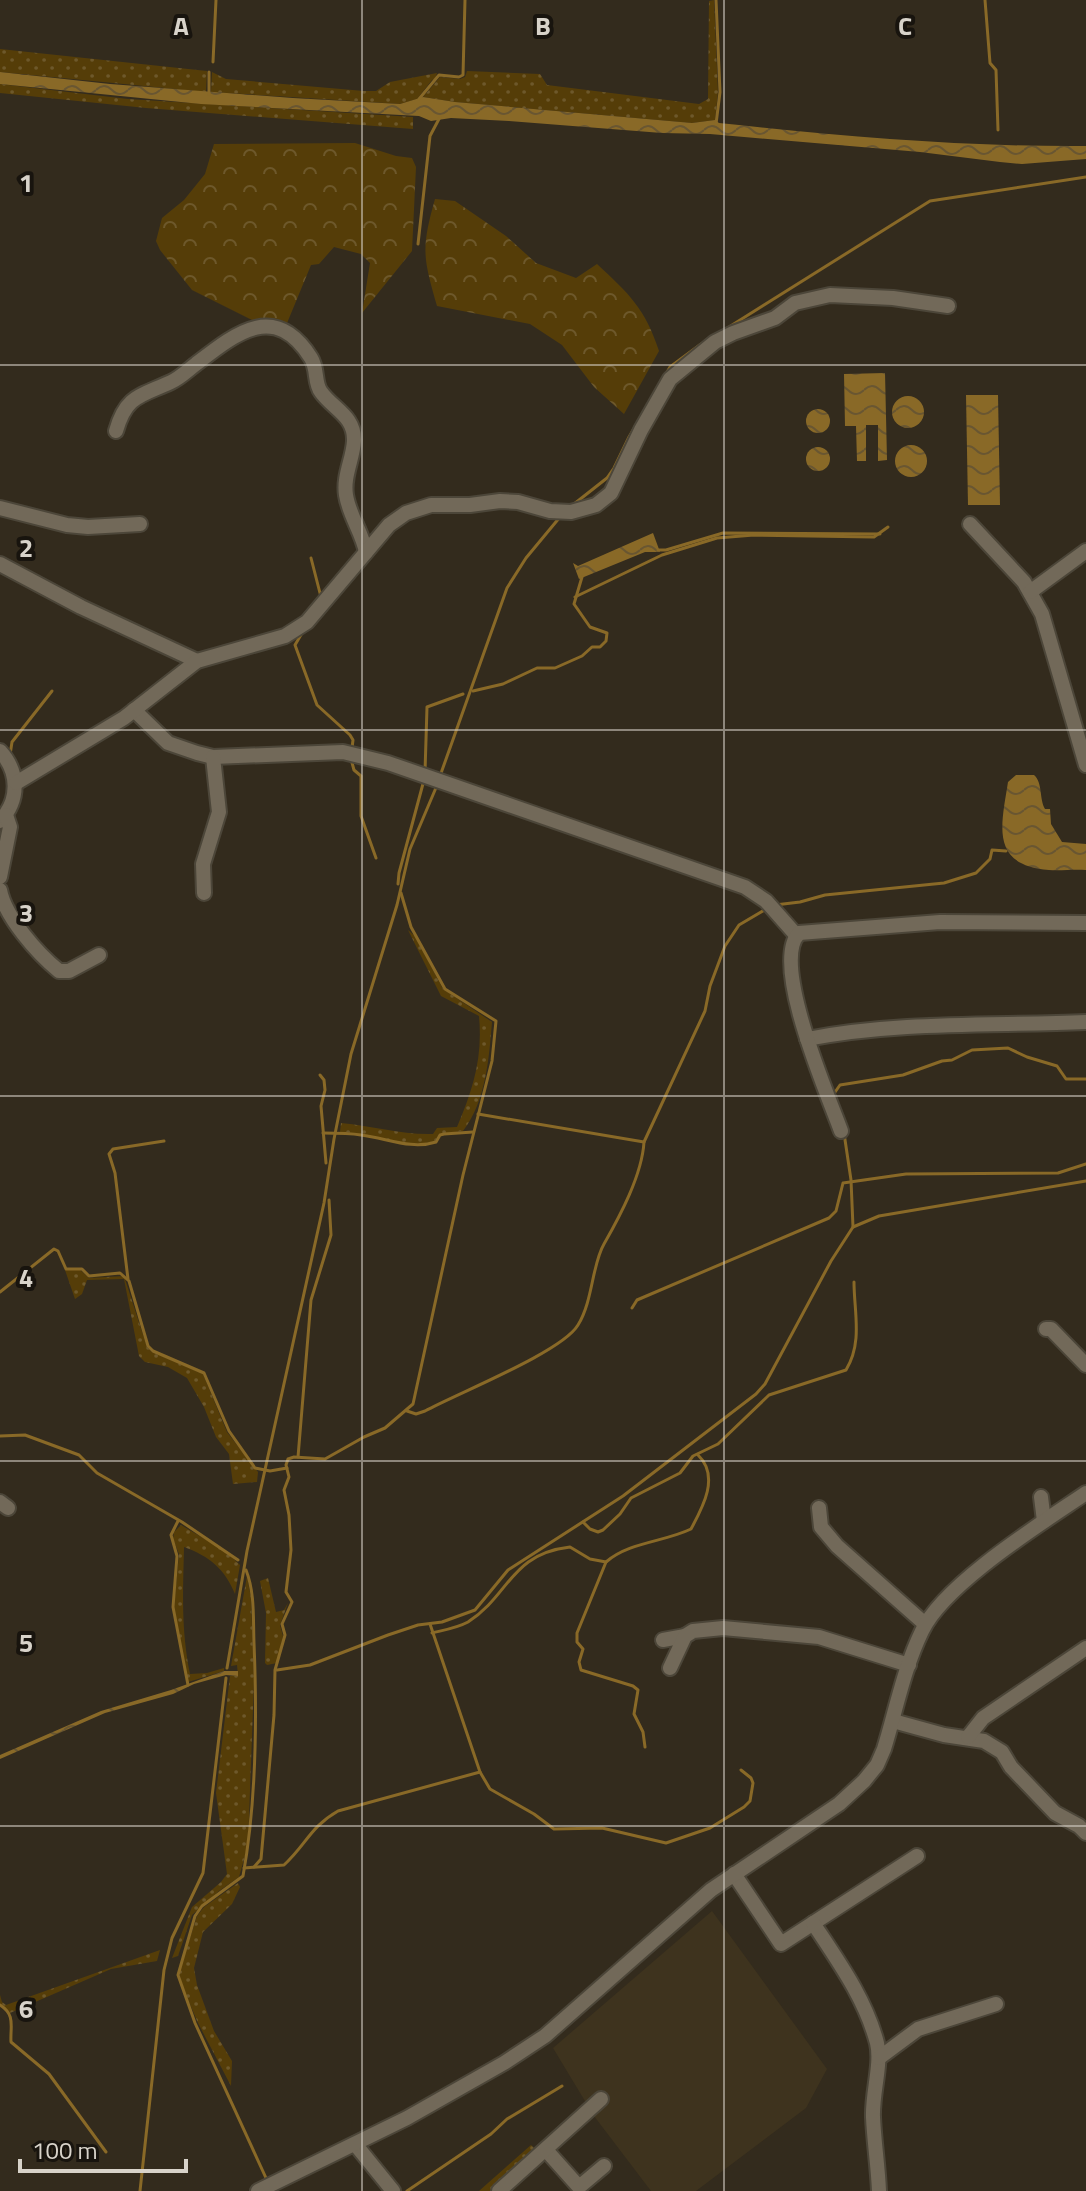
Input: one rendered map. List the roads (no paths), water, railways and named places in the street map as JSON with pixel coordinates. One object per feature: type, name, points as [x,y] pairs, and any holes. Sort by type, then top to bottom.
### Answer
[{"type":"street","points":[[16,783],[134,710],[197,661],[297,630],[324,604],[366,552],[406,513],[431,505],[518,502],[550,511],[571,512],[596,505],[611,493],[670,379],[715,342],[775,318],[795,303],[830,295],[893,298],[948,306]]},
{"type":"street","points":[[116,431],[121,414],[132,399],[175,381],[232,336],[258,325],[285,330],[303,346],[314,362],[319,390],[346,415],[352,428],[354,441],[348,462],[346,495],[366,552]]},
{"type":"street","points":[[0,508],[67,525],[140,524]]},
{"type":"street","points":[[970,524],[1024,582],[1042,614],[1086,765]]},
{"type":"street","points":[[1030,592],[1086,551]]},
{"type":"street","points":[[0,564],[81,607],[197,661]]},
{"type":"street","points":[[134,710],[168,743],[213,757],[343,752],[388,763],[745,887],[766,901],[797,936]]},
{"type":"street","points":[[0,751],[12,769],[17,790],[3,818],[10,827],[0,877]]},
{"type":"street","points":[[204,893],[203,864],[219,812],[213,757]]},
{"type":"street","points":[[0,890],[10,913],[44,959],[59,971],[69,971],[99,955]]},
{"type":"street","points":[[841,1131],[807,1039],[794,990],[792,950],[797,936],[806,932],[940,922],[1086,923]]},
{"type":"street","points":[[807,1039],[856,1029],[935,1024],[993,1026],[1086,1022]]},
{"type":"street","points":[[1046,1329],[1051,1329],[1086,1365]]},
{"type":"street","points":[[260,2191],[477,2079],[545,2036],[711,1890],[839,1804],[864,1781],[881,1757],[925,1624],[950,1596],[984,1566],[1086,1493]]},
{"type":"street","points":[[1041,1497],[1044,1521]]},
{"type":"street","points":[[819,1508],[821,1527],[837,1546],[925,1624]]},
{"type":"street","points":[[663,1640],[685,1636],[693,1631],[723,1628],[795,1633],[819,1637],[909,1665]]},
{"type":"street","points":[[670,1668],[685,1636]]},
{"type":"street","points":[[968,1737],[983,1718],[1086,1648]]},
{"type":"street","points":[[893,1721],[944,1735],[984,1741],[1002,1752],[1011,1767],[1055,1813],[1086,1833]]},
{"type":"street","points":[[734,1874],[781,1944],[917,1856]]},
{"type":"street","points":[[813,1923],[860,1995],[877,2042],[879,2058],[874,2083],[873,2117],[879,2191]]},
{"type":"street","points":[[879,2058],[918,2029],[996,2004]]},
{"type":"street","points":[[499,2191],[601,2099]]},
{"type":"street","points":[[355,2144],[393,2191]]},
{"type":"street","points":[[546,2150],[579,2187],[604,2166]]},
{"type":"water","points":[[0,72],[293,98],[400,104],[423,97],[692,123],[715,120],[719,123],[902,140],[1086,146],[1086,159],[1022,164],[710,134],[451,118],[431,121],[419,116],[201,104],[0,84]]},
{"type":"water","points":[[885,373],[887,460],[878,461],[878,425],[866,425],[866,461],[857,461],[856,426],[845,426],[844,374]]},
{"type":"water","points":[[966,395],[998,395],[1000,505],[968,505]]},
{"type":"water","points":[[908,396],[919,401],[924,412],[919,423],[908,428],[897,423],[892,412],[897,401]]},
{"type":"water","points":[[818,409],[827,412],[830,421],[827,430],[818,433],[809,430],[806,421],[809,412]]},
{"type":"water","points":[[911,445],[922,450],[927,461],[922,472],[911,477],[900,472],[895,461],[900,450]]},
{"type":"water","points":[[818,447],[827,450],[830,459],[827,468],[818,471],[809,468],[806,459],[809,450]]},
{"type":"water","points":[[653,533],[660,552],[645,552],[579,579],[573,563],[578,566]]},
{"type":"water","points":[[1016,775],[1034,775],[1037,778],[1043,805],[1045,809],[1050,809],[1051,824],[1062,842],[1086,844],[1086,870],[1030,867],[1008,852],[1002,828],[1003,814],[1008,782]]},
{"type":"water","points":[[224,1671],[238,1671],[238,1676],[226,1675],[105,1713],[0,1759],[0,1755],[101,1711]]},
{"type":"waterway","points":[[213,62],[216,0]]},
{"type":"waterway","points":[[419,99],[439,75],[463,75],[465,0]]},
{"type":"waterway","points":[[716,0],[720,92],[716,124]]},
{"type":"waterway","points":[[985,0],[990,63],[996,70],[998,130]]},
{"type":"waterway","points":[[209,72],[209,94]]},
{"type":"waterway","points":[[418,244],[430,136],[440,117]]},
{"type":"waterway","points":[[721,332],[930,201],[1086,177]]},
{"type":"waterway","points":[[574,504],[607,478],[670,367],[701,344]]},
{"type":"waterway","points":[[440,776],[507,588],[526,558],[560,517]]},
{"type":"waterway","points":[[575,597],[662,555],[717,538],[754,535],[874,537],[888,527]]},
{"type":"waterway","points":[[658,550],[723,533],[880,534]]},
{"type":"waterway","points":[[311,558],[321,597]]},
{"type":"waterway","points":[[473,691],[503,684],[537,668],[555,668],[582,656],[592,647],[600,647],[606,641],[607,633],[590,627],[574,604],[582,577]]},
{"type":"waterway","points":[[302,633],[295,645],[317,705],[350,735],[352,748]]},
{"type":"waterway","points":[[10,755],[12,742],[52,691]]},
{"type":"waterway","points":[[425,772],[427,707],[463,694]]},
{"type":"waterway","points":[[351,759],[354,770],[361,776],[361,816],[376,858]]},
{"type":"waterway","points":[[398,884],[424,780]]},
{"type":"waterway","points":[[227,1668],[247,1551],[324,1203],[351,1054],[397,905],[410,849],[438,783]]},
{"type":"waterway","points":[[775,905],[825,895],[944,883],[976,873],[990,859],[992,850],[1006,851]]},
{"type":"waterway","points":[[254,1867],[261,1859],[275,1670],[285,1635],[282,1624],[292,1602],[286,1592],[291,1550],[284,1490],[289,1477],[286,1465],[288,1459],[294,1457],[325,1459],[385,1428],[413,1404],[463,1175],[492,1061],[496,1021],[445,989],[411,927],[401,893]]},
{"type":"waterway","points":[[478,1114],[644,1142],[705,1011],[710,986],[725,946],[739,925],[768,908]]},
{"type":"waterway","points":[[833,1095],[840,1085],[903,1075],[952,1060],[972,1050],[1008,1048],[1057,1066],[1066,1079],[1086,1079]]},
{"type":"waterway","points":[[320,1075],[325,1090],[321,1106],[326,1163]]},
{"type":"waterway","points":[[323,1133],[356,1134],[417,1145],[436,1142],[444,1134],[473,1132]]},
{"type":"waterway","points":[[844,1133],[851,1180],[853,1227]]},
{"type":"waterway","points":[[128,1279],[115,1173],[109,1154],[113,1149],[164,1141]]},
{"type":"waterway","points":[[407,1411],[416,1414],[425,1411],[508,1371],[552,1347],[578,1325],[587,1305],[600,1252],[635,1181],[644,1142]]},
{"type":"waterway","points":[[632,1308],[637,1300],[829,1218],[836,1211],[843,1183],[906,1174],[1058,1173],[1086,1164]]},
{"type":"waterway","points":[[277,1670],[310,1665],[388,1635],[418,1625],[442,1622],[475,1610],[508,1570],[623,1496],[756,1394],[765,1384],[831,1261],[853,1227],[879,1216],[1086,1181]]},
{"type":"waterway","points":[[298,1457],[311,1300],[331,1235],[329,1200]]},
{"type":"waterway","points":[[0,1292],[54,1249],[58,1251],[66,1269],[82,1269],[89,1276],[120,1273],[129,1281],[148,1346],[204,1373],[229,1431],[255,1468],[270,1471],[287,1468]]},
{"type":"waterway","points":[[583,1522],[590,1529],[603,1530],[631,1498],[680,1473],[693,1456],[718,1444],[769,1395],[846,1370],[856,1338],[854,1282]]},
{"type":"waterway","points":[[0,1436],[25,1435],[79,1455],[97,1473],[182,1522],[238,1560]]},
{"type":"waterway","points":[[645,1747],[643,1732],[634,1714],[638,1690],[581,1670],[579,1662],[583,1649],[577,1642],[577,1633],[606,1562],[625,1550],[691,1529],[709,1482],[705,1463],[698,1455]]},
{"type":"waterway","points":[[178,1521],[171,1535],[177,1556],[173,1607],[188,1685]]},
{"type":"waterway","points":[[432,1633],[468,1622],[493,1600],[522,1567],[550,1551],[570,1547],[590,1559],[606,1562]]},
{"type":"waterway","points":[[246,1570],[253,1606],[255,1730],[251,1820],[243,1876],[202,1906],[195,1916],[178,1975],[195,2023],[266,2178]]},
{"type":"waterway","points":[[430,1624],[480,1772],[490,1789],[554,1829],[602,1828],[666,1843],[710,1828],[744,1807],[750,1801],[753,1783],[741,1770]]},
{"type":"waterway","points":[[140,2191],[164,1970],[172,1938],[203,1873],[226,1678]]},
{"type":"waterway","points":[[244,1868],[284,1865],[314,1830],[338,1811],[480,1772]]},
{"type":"waterway","points":[[0,2005],[10,2017],[11,2042],[49,2074],[106,2152]]},
{"type":"waterway","points":[[407,2191],[491,2134],[507,2119],[562,2086]]}]
